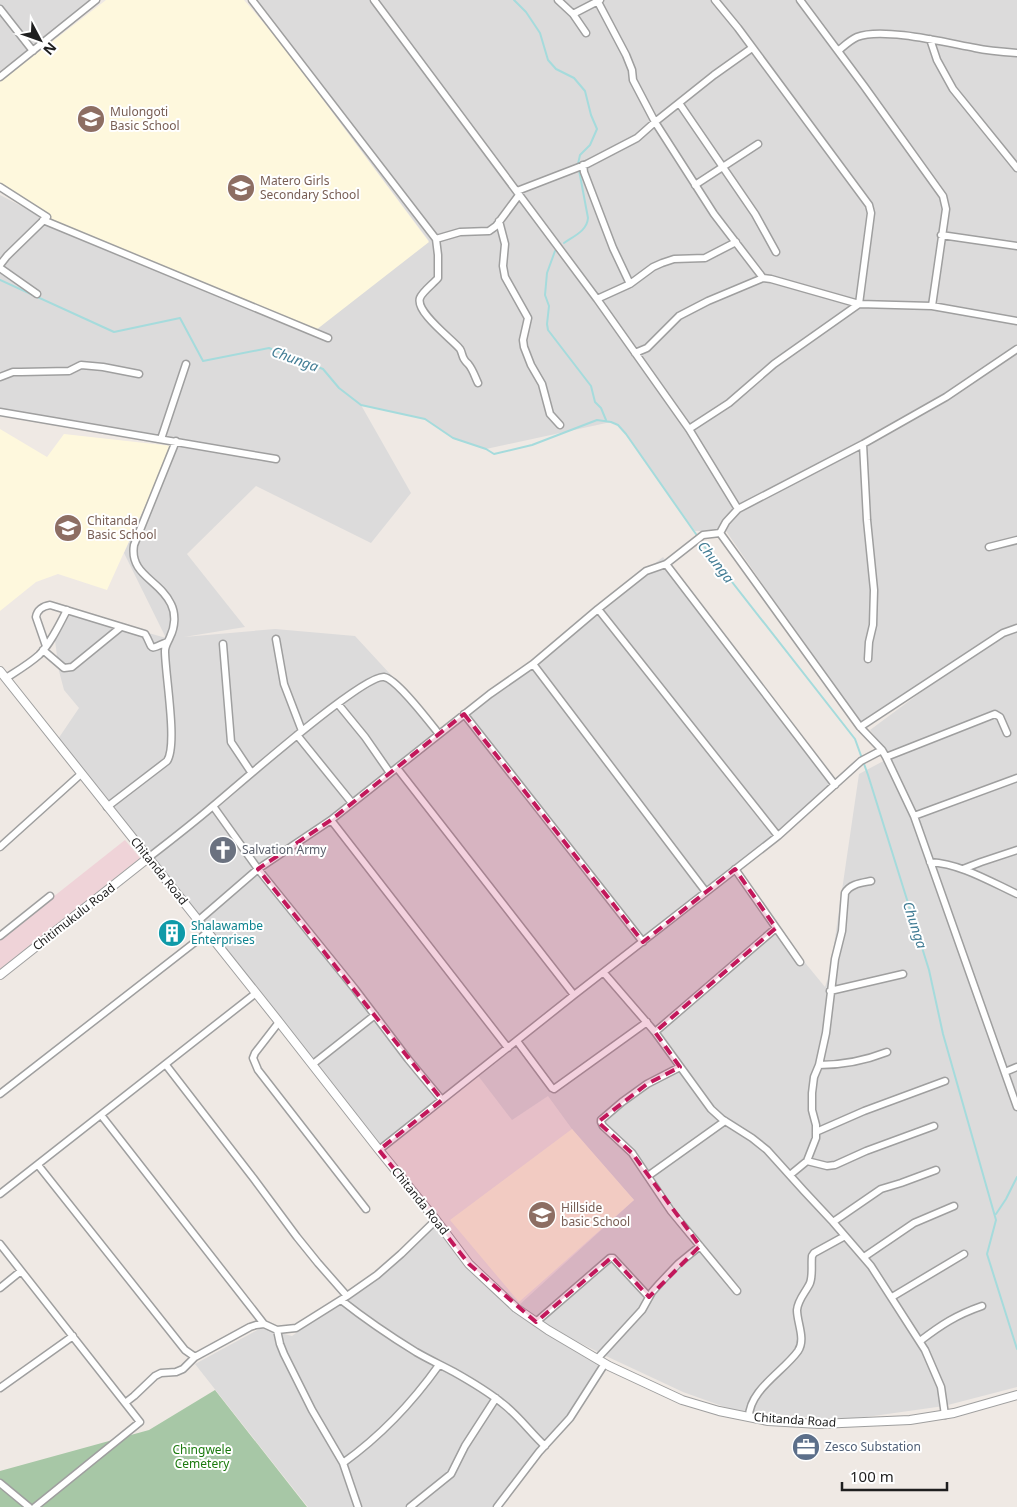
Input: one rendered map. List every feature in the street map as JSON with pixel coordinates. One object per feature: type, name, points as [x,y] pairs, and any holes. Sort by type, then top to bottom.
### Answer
[{"type":"street","points":[[0,77],[96,0]]},
{"type":"street","points":[[252,0],[436,239],[438,278],[423,293],[419,304],[422,310],[460,350],[478,383]]},
{"type":"street","points":[[374,0],[597,298],[689,429],[738,509]]},
{"type":"street","points":[[558,0],[573,14],[586,33]]},
{"type":"street","points":[[689,429],[729,403],[774,364],[859,304],[871,213],[869,205],[715,0]]},
{"type":"street","points":[[800,0],[943,196],[946,209],[932,306]]},
{"type":"street","points":[[573,14],[599,1],[626,55],[632,70],[633,80],[655,122],[714,214],[763,278]]},
{"type":"street","points":[[0,9],[33,51]]},
{"type":"street","points":[[838,51],[856,38],[870,34],[930,39],[1017,53]]},
{"type":"street","points":[[930,39],[937,60],[953,89],[1016,164]]},
{"type":"street","points":[[436,239],[460,232],[489,231],[496,226],[518,193],[583,165],[637,138],[714,75],[752,48]]},
{"type":"street","points":[[679,103],[759,219],[776,252]]},
{"type":"street","points":[[695,185],[758,144]]},
{"type":"street","points":[[583,165],[613,248],[630,284]]},
{"type":"street","points":[[0,187],[46,217],[7,256],[0,267],[37,294]]},
{"type":"street","points":[[43,220],[328,338]]},
{"type":"street","points":[[499,221],[505,244],[503,266],[505,277],[528,318],[523,340],[524,347],[531,365],[542,384],[550,414],[560,425]]},
{"type":"street","points":[[942,235],[1017,246]]},
{"type":"street","points":[[597,298],[630,284],[653,267],[662,263],[674,259],[705,258],[736,242]]},
{"type":"street","points":[[635,353],[647,348],[679,316],[708,301],[763,278],[859,304],[932,306],[1017,321]]},
{"type":"street","points":[[720,533],[726,522],[738,509],[863,444],[946,397],[1017,349]]},
{"type":"street","points":[[161,439],[186,364]]},
{"type":"street","points":[[0,377],[12,372],[68,370],[81,365],[139,374]]},
{"type":"street","points":[[0,412],[276,459]]},
{"type":"street","points":[[107,807],[167,762],[170,757],[170,722],[165,650],[174,628],[172,605],[166,596],[139,570],[132,554],[176,441]]},
{"type":"street","points":[[863,444],[867,520],[874,590],[873,625],[868,659]]},
{"type":"street","points":[[199,920],[258,868],[331,820],[464,714],[533,664],[646,571],[666,564],[703,534],[720,533]]},
{"type":"street","points":[[720,533],[860,727],[882,750],[886,757],[914,816],[1017,1107]]},
{"type":"street","points":[[989,547],[1017,540]]},
{"type":"street","points":[[666,564],[835,785]]},
{"type":"street","points":[[121,627],[72,667],[64,668],[44,648],[37,614],[45,605],[50,605],[145,634],[149,645],[154,648],[167,642]]},
{"type":"street","points":[[598,609],[778,836]]},
{"type":"street","points":[[6,678],[31,661],[44,648],[67,610]]},
{"type":"street","points":[[860,727],[1003,633],[1017,628]]},
{"type":"street","points":[[276,639],[284,684],[300,733],[352,803]]},
{"type":"street","points":[[223,644],[231,742],[251,772]]},
{"type":"street","points":[[533,664],[706,892]]},
{"type":"street","name":"Chitanda Road","points":[[0,671],[313,1064],[469,1264],[516,1308],[548,1330],[597,1359],[651,1386],[682,1400],[749,1418],[819,1424],[910,1420],[945,1415],[1017,1395]]},
{"type":"street","points":[[148,858],[214,806],[251,772],[300,733],[358,689],[376,678],[384,677],[391,680],[410,698],[440,734]]},
{"type":"street","points":[[338,704],[366,737],[390,773]]},
{"type":"street","points":[[464,714],[643,942]]},
{"type":"street","points":[[886,757],[995,714],[1000,716],[1007,733]]},
{"type":"street","points":[[379,1150],[778,836],[864,760],[882,750]]},
{"type":"street","points":[[397,768],[574,996]]},
{"type":"street","points":[[0,847],[81,774]]},
{"type":"street","points":[[914,816],[1017,778]]},
{"type":"street","points":[[214,806],[258,868],[442,1100]]},
{"type":"street","points":[[331,820],[508,1048]]},
{"type":"street","points":[[963,869],[1017,850]]},
{"type":"street","name":"Chitimukulu Road","points":[[0,975],[148,858]]},
{"type":"street","points":[[930,862],[944,863],[963,869],[1017,894]]},
{"type":"street","points":[[735,869],[800,962]]},
{"type":"street","points":[[790,1175],[807,1161],[816,1138],[812,1110],[812,1093],[814,1077],[826,1033],[830,991],[842,931],[845,893],[853,885],[871,881]]},
{"type":"street","points":[[0,936],[50,896]]},
{"type":"street","points":[[655,1032],[776,928]]},
{"type":"street","points":[[0,1094],[208,932]]},
{"type":"street","points":[[604,973],[655,1032],[711,1109],[725,1122],[752,1138],[767,1150],[864,1257],[892,1296],[932,1364],[941,1387],[945,1415]]},
{"type":"street","points":[[830,991],[903,974]]},
{"type":"street","points":[[0,1194],[256,993]]},
{"type":"street","points":[[313,1064],[375,1015]]},
{"type":"street","points":[[279,1022],[254,1052],[253,1058],[258,1070],[366,1209]]},
{"type":"street","points":[[517,1041],[552,1088],[554,1088],[647,1022]]},
{"type":"street","points":[[818,1065],[849,1064],[887,1052]]},
{"type":"street","points":[[166,1065],[297,1237],[347,1296]]},
{"type":"street","points":[[680,1067],[647,1084],[631,1095],[601,1122],[632,1153],[671,1212],[737,1291]]},
{"type":"street","points":[[1005,1072],[1017,1067]]},
{"type":"street","points":[[816,1132],[864,1111],[945,1081]]},
{"type":"street","points":[[101,1115],[264,1324],[277,1330],[296,1328],[347,1296],[377,1275],[402,1254],[436,1220]]},
{"type":"street","points":[[648,1176],[725,1122]]},
{"type":"street","points":[[807,1161],[828,1166],[934,1126]]},
{"type":"street","points":[[38,1165],[185,1350],[195,1357]]},
{"type":"street","points":[[833,1222],[881,1189],[936,1170]]},
{"type":"street","points":[[864,1257],[914,1223],[954,1206]]},
{"type":"street","points":[[749,1418],[752,1404],[758,1394],[770,1379],[794,1357],[801,1347],[798,1308],[803,1293],[811,1279],[812,1256],[817,1250],[845,1236]]},
{"type":"street","points":[[0,1244],[140,1422],[34,1507]]},
{"type":"street","points":[[597,1359],[642,1310],[656,1287],[678,1264],[700,1246]]},
{"type":"street","points":[[892,1296],[964,1254]]},
{"type":"street","points":[[536,1322],[610,1258],[613,1258],[649,1297]]},
{"type":"street","points":[[0,1288],[21,1271]]},
{"type":"street","points":[[340,1300],[396,1340],[496,1398],[515,1414],[531,1434],[545,1446]]},
{"type":"street","points":[[920,1341],[951,1318],[982,1306]]},
{"type":"street","points":[[124,1403],[155,1376],[183,1369],[195,1357],[250,1327],[264,1324]]},
{"type":"street","points":[[277,1330],[284,1354],[312,1410],[343,1463],[358,1507]]},
{"type":"street","points":[[0,1388],[72,1336]]},
{"type":"street","points":[[343,1463],[362,1450],[385,1429],[416,1396],[439,1364]]},
{"type":"street","points":[[497,1507],[545,1446],[570,1418],[602,1368]]},
{"type":"street","points":[[410,1507],[451,1474],[465,1446],[496,1398]]},
{"type":"street","points":[[0,1483],[29,1507]]},
{"type":"highlighted area","points":[[464,714],[643,942],[735,869],[776,928],[655,1032],[680,1067],[647,1084],[598,1122],[632,1153],[700,1246],[649,1297],[612,1257],[536,1322],[469,1264],[379,1150],[442,1100],[258,869],[331,820]]},
{"type":"shaded area","points":[[0,0],[91,0],[0,71]]},
{"type":"shaded area","name":"Matero Girls Secondary School","points":[[106,0],[244,0],[279,41],[429,242],[316,330],[50,221],[37,206],[0,183],[0,82]]},
{"type":"shaded area","points":[[248,0],[1017,0],[1017,1387],[944,1406],[859,1418],[816,1418],[733,1410],[683,1392],[606,1356],[568,1337],[517,1307],[634,1200],[572,1129],[548,1096],[512,1120],[476,1073],[380,1149],[56,742],[79,708],[64,690],[59,671],[54,633],[68,610],[166,638],[124,553],[172,446],[181,442],[0,411],[0,195],[50,221],[429,241]],"holes":[[[361,405],[425,419],[454,439],[486,449],[611,422],[618,425],[695,531],[726,531],[860,726],[994,638],[870,730],[891,757],[859,774],[830,972],[825,987],[735,869],[836,782],[663,557],[440,734],[391,675],[355,636],[275,629],[184,637],[245,627],[187,554],[256,486],[371,543],[411,493]]]},
{"type":"shaded area","name":"Chitanda Basic School","points":[[0,429],[47,457],[64,434],[172,446],[107,590],[58,574],[36,582],[0,611]]},
{"type":"shaded area","points":[[125,840],[140,858],[0,969],[0,939]]},
{"type":"shaded area","points":[[572,1129],[634,1200],[519,1302],[450,1220]]},
{"type":"shaded area","points":[[435,1224],[516,1308],[609,1366],[493,1507],[308,1507],[195,1364],[261,1328],[292,1336],[402,1256]]},
{"type":"green space","name":"Chingwele Cemetery","points":[[215,1390],[307,1507],[0,1507],[0,1471],[149,1430]]},
{"type":"waterway","points":[[514,0],[526,12],[540,33],[548,60],[556,69],[574,78],[585,91],[591,115],[597,129],[590,145],[580,155],[578,164]]},
{"type":"waterway","points":[[564,243],[579,233],[587,223],[588,218],[579,170]]},
{"type":"waterway","points":[[555,251],[547,273],[545,295],[549,306],[548,330],[591,386],[595,402],[601,408],[606,420]]},
{"type":"waterway","name":"Chunga","points":[[0,280],[114,332],[180,318],[203,361],[269,348],[323,369],[339,388],[361,405],[425,419],[453,438],[486,449],[494,454],[532,445],[597,420],[611,422],[618,425],[626,434],[698,537]]},
{"type":"waterway","name":"Chunga","points":[[700,541],[855,739],[929,970],[943,1034],[996,1220],[987,1254],[1017,1349]]},
{"type":"waterway","points":[[996,1214],[1017,1177]]},
{"type":"place","name":"Mulongoti Basic School","points":[[91,119]]},
{"type":"place","name":"Matero Girls Secondary School","points":[[241,188]]},
{"type":"place","name":"Chitanda Basic School","points":[[68,528]]},
{"type":"place","name":"Salvation Army","points":[[223,850]]},
{"type":"place","name":"Shalawambe Enterprises","points":[[172,933]]},
{"type":"place","name":"Hillside basic School","points":[[542,1215]]},
{"type":"place","name":"Zesco Substation","points":[[806,1447]]}]
